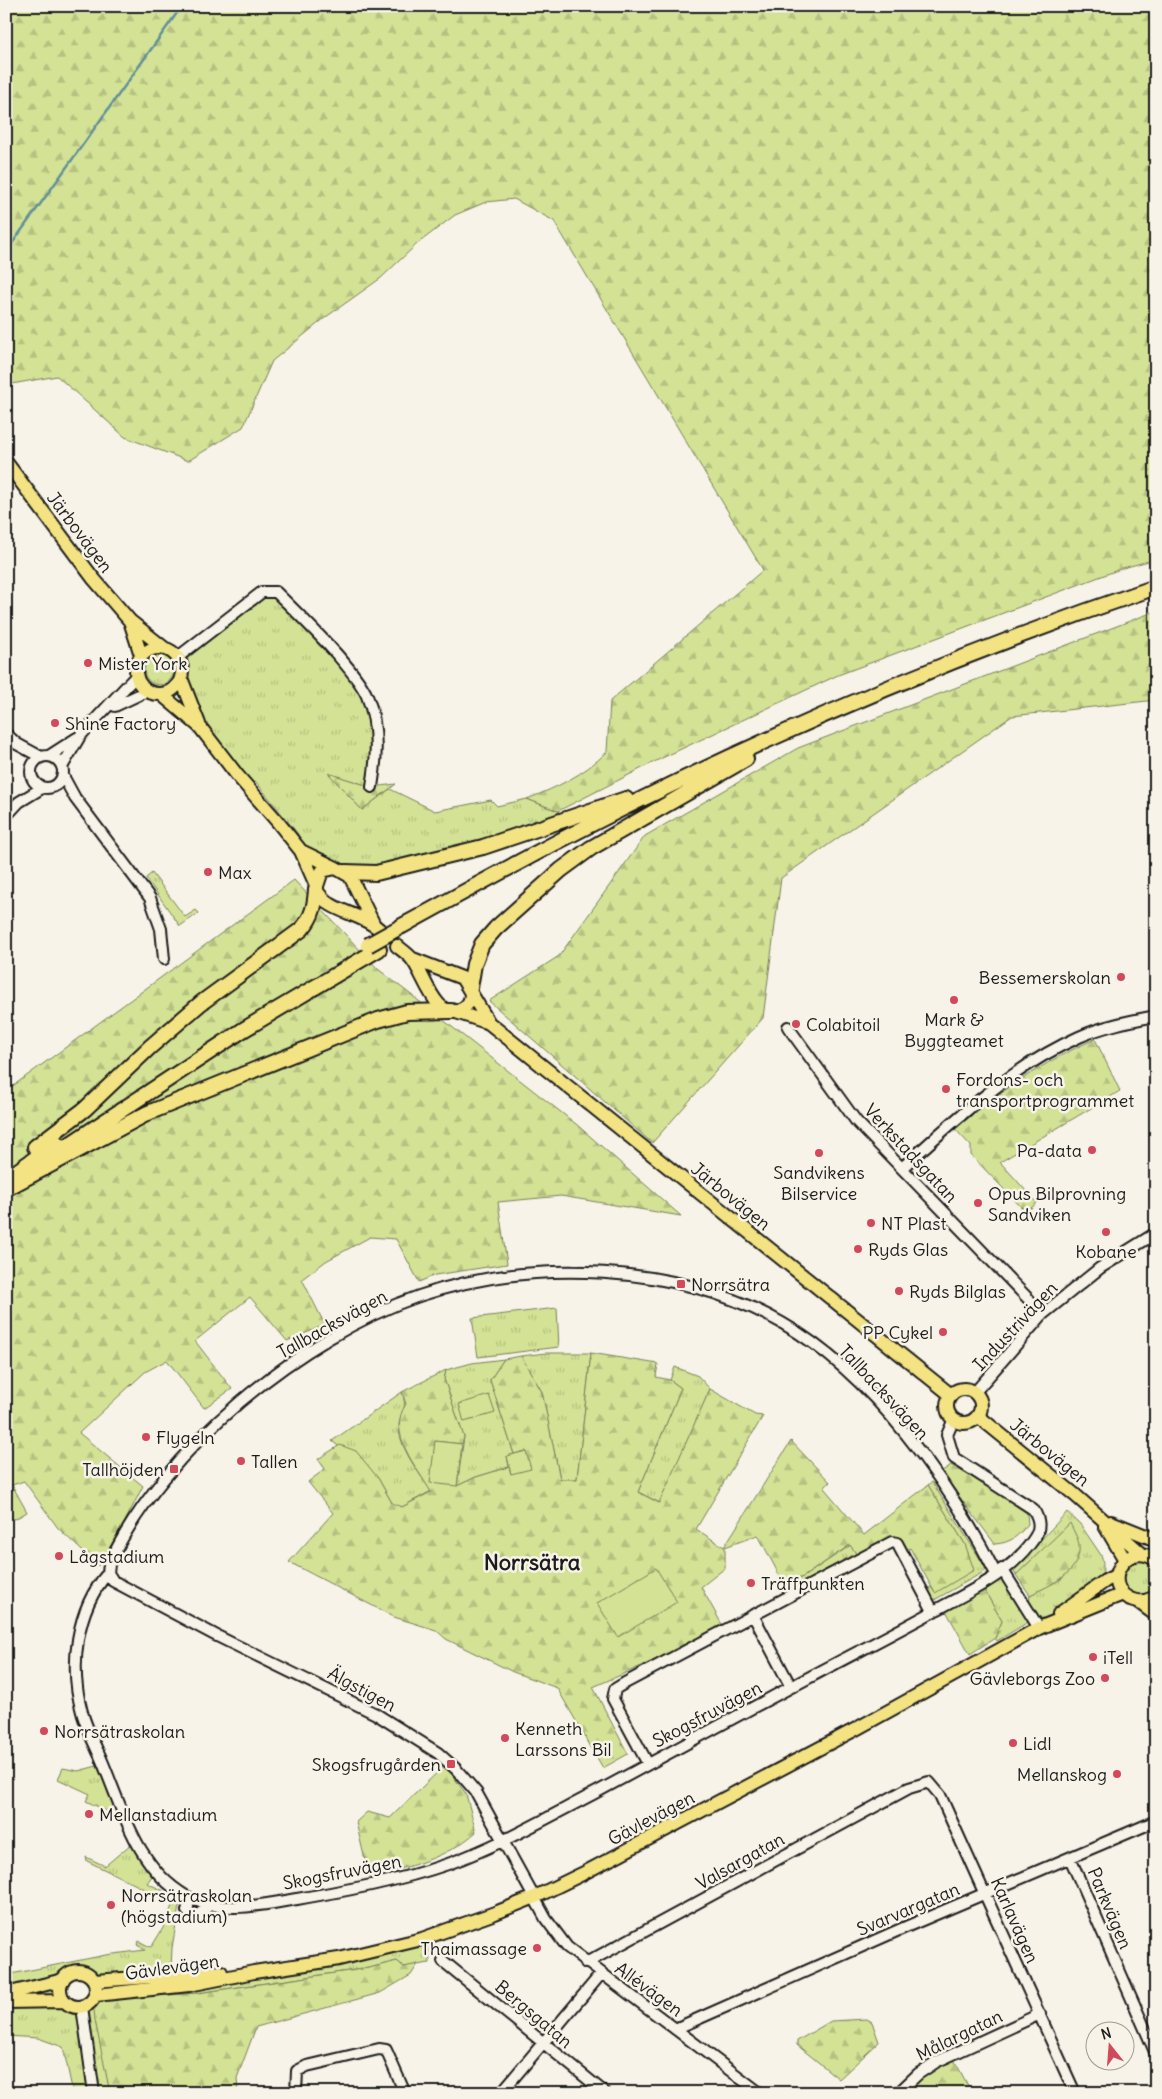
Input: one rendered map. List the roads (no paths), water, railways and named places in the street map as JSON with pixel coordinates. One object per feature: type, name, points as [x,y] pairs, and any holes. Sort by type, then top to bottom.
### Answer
[{"type":"highway","points":[[7,1185],[106,1108],[238,1023],[608,816],[926,672],[1156,587]]},
{"type":"highway","points":[[341,870],[376,873],[483,846],[591,812],[744,755],[1050,634],[1156,597]]},
{"type":"highway","points":[[471,991],[474,964],[482,944],[496,928],[561,870],[591,848],[744,755]]},
{"type":"highway","points":[[6,1170],[85,1109],[150,1047],[201,1004],[302,929],[311,918],[315,906],[316,887]]},
{"type":"highway","points":[[7,1185],[148,1113],[352,1030],[407,1012],[453,1012]]},
{"type":"main road","name":"Järbovägen","points":[[6,462],[93,578],[130,621],[164,648]]},
{"type":"main road","name":"Järbovägen","points":[[130,621],[142,655]]},
{"type":"main road","points":[[200,727],[181,678],[182,664],[178,657],[164,648],[148,650],[137,662],[136,676],[147,691],[161,694],[200,727],[237,775],[301,851],[324,902],[376,926],[354,883],[341,870],[301,851]]},
{"type":"main road","points":[[161,694],[173,689],[181,678]]},
{"type":"main road","points":[[316,887],[322,871],[341,870]]},
{"type":"main road","name":"Järbovägen","points":[[398,946],[412,959],[436,1003],[453,1012],[489,1023]]},
{"type":"main road","name":"Järbovägen","points":[[412,959],[462,978],[489,1023],[951,1395]]},
{"type":"main road","points":[[453,1012],[467,1005],[471,991]]},
{"type":"main road","points":[[964,1389],[975,1392],[981,1403],[978,1416],[967,1422],[954,1419],[948,1407],[951,1395],[964,1389]]},
{"type":"main road","name":"Järbovägen","points":[[978,1416],[1142,1554]]},
{"type":"main road","name":"Järbovägen","points":[[1100,1517],[1125,1560]]},
{"type":"main road","points":[[1100,1517],[1156,1540]]},
{"type":"main road","points":[[1156,1560],[1142,1554],[1125,1560],[1117,1575],[1118,1585],[1123,1594],[1137,1601],[1156,1615]]},
{"type":"main road","name":"Gävlevägen","points":[[1039,1628],[1104,1581],[1117,1575]]},
{"type":"main road","name":"Gävlevägen","points":[[96,1995],[188,1985],[254,1972],[324,1962],[396,1946],[452,1929],[535,1897],[839,1738],[1039,1628],[1123,1594]]},
{"type":"main road","points":[[1137,1601],[1148,1600],[1156,1596]]},
{"type":"main road","name":"Gävlevägen","points":[[6,1994],[63,1980],[68,1974],[79,1972],[91,1976],[94,1981],[191,1973],[254,1972]]},
{"type":"main road","points":[[63,1980],[60,1990],[64,2000],[72,2006],[82,2007],[90,2003],[96,1995],[94,1981]]},
{"type":"main road","points":[[6,2002],[64,2000]]},
{"type":"street","points":[[178,657],[262,592],[276,592],[355,677],[366,694],[375,734],[376,761],[372,787]]},
{"type":"street","points":[[6,816],[19,802],[34,762],[80,736],[136,676]]},
{"type":"street","points":[[103,712],[147,691]]},
{"type":"street","points":[[6,734],[17,744],[57,760],[75,798],[150,898],[161,929],[164,959]]},
{"type":"street","points":[[19,802],[58,783],[80,736]]},
{"type":"street","points":[[17,744],[35,784],[75,798]]},
{"type":"street","points":[[902,1168],[976,1103],[1049,1053],[1095,1031],[1156,1016]]},
{"type":"street","name":"Verkstadsgatan","points":[[788,1026],[856,1121],[1043,1314]]},
{"type":"street","name":"Industrivägen","points":[[975,1392],[1043,1314],[1100,1268],[1156,1233]]},
{"type":"street","name":"Tallbacksvägen","points":[[110,1577],[108,1564],[138,1514],[194,1446],[229,1411],[306,1354],[368,1318],[423,1295],[459,1285],[515,1276],[586,1273],[651,1279],[706,1290],[745,1304],[782,1323],[803,1337],[851,1376],[908,1437],[939,1477],[999,1571],[1039,1628]]},
{"type":"street","name":"Skogsfruvägen","points":[[110,1577],[96,1587],[77,1644],[76,1667],[82,1712],[144,1856],[164,1879],[190,1898],[210,1905],[250,1906],[360,1888],[448,1864],[504,1840],[933,1611],[999,1571],[1034,1539],[1040,1524],[1038,1516],[1033,1509],[954,1458],[947,1435],[954,1419]]},
{"type":"street","points":[[648,1764],[613,1699],[615,1689],[892,1542],[897,1542],[933,1611]]},
{"type":"street","name":"Älgstigen","points":[[110,1577],[207,1631],[376,1714],[438,1753],[467,1780],[486,1808],[535,1897]]},
{"type":"street","points":[[753,1616],[791,1687]]},
{"type":"street","name":"Karlavägen","points":[[909,1788],[929,1782],[934,1786],[985,1893],[1075,2093]]},
{"type":"street","name":"Valsargatan","points":[[586,1963],[909,1788]]},
{"type":"street","name":"Svarvargatan","points":[[675,2029],[1156,1820]]},
{"type":"street","name":"Parkvägen","points":[[1070,1858],[1156,2054]]},
{"type":"street","name":"Allévägen","points":[[535,1897],[554,1931],[567,1947],[760,2093]]},
{"type":"street","name":"Skogsfruvägen","points":[[190,1898],[188,1911],[193,1915],[198,1915],[210,1905]]},
{"type":"street","name":"Bergsgatan","points":[[443,1961],[605,2093]]},
{"type":"street","points":[[501,2093],[601,1974]]},
{"type":"street","points":[[82,2007],[94,2093]]},
{"type":"street","name":"Målargatan","points":[[898,2093],[918,2074],[936,2062],[1040,2014]]},
{"type":"street","points":[[296,2093],[298,2071],[307,2066],[378,2048],[386,2050],[405,2093]]},
{"type":"waterway","points":[[6,252],[182,6]]},
{"type":"place","name":"Mister York","points":[[88,663]]},
{"type":"place","name":"Shine Factory","points":[[55,723]]},
{"type":"place","name":"Max","points":[[208,872]]},
{"type":"place","name":"Bessemerskolan","points":[[1121,977]]},
{"type":"place","name":"Mark & Byggteamet","points":[[954,1000]]},
{"type":"place","name":"Colabitoil","points":[[796,1024]]},
{"type":"place","name":"Fordons- och transportprogrammet","points":[[946,1089]]},
{"type":"place","name":"Pa-data","points":[[1092,1150]]},
{"type":"place","name":"Sandvikens Bilservice","points":[[819,1153]]},
{"type":"place","name":"Opus Bilprovning Sandviken","points":[[978,1203]]},
{"type":"place","name":"NT Plast","points":[[871,1223]]},
{"type":"place","name":"Kobane","points":[[1106,1232]]},
{"type":"place","name":"Ryds Glas","points":[[858,1249]]},
{"type":"place","name":"Norrsätra","points":[[681,1284]]},
{"type":"place","name":"Ryds Bilglas","points":[[899,1291]]},
{"type":"place","name":"PP Cykel","points":[[943,1332]]},
{"type":"place","name":"Flygeln","points":[[146,1437]]},
{"type":"place","name":"Tallen","points":[[241,1461]]},
{"type":"place","name":"Tallhöjden","points":[[174,1469]]},
{"type":"place","name":"Lågstadium","points":[[59,1556]]},
{"type":"place","name":"Träffpunkten","points":[[751,1583]]},
{"type":"place","name":"iTell","points":[[1093,1657]]},
{"type":"place","name":"Gävleborgs Zoo","points":[[1105,1678]]},
{"type":"place","name":"Norrsätraskolan","points":[[44,1731]]},
{"type":"place","name":"Kenneth Larssons Bil","points":[[505,1738]]},
{"type":"place","name":"Lidl","points":[[1013,1743]]},
{"type":"place","name":"Skogsfrugården","points":[[451,1764]]},
{"type":"place","name":"Mellanskog","points":[[1117,1774]]},
{"type":"place","name":"Mellanstadium","points":[[89,1814]]},
{"type":"place","name":"Norrsätraskolan (högstadium)","points":[[111,1905]]},
{"type":"place","name":"Thaimassage","points":[[537,1948]]},
{"type":"district","name":"Norrsätra","points":[[532,1562]]}]
